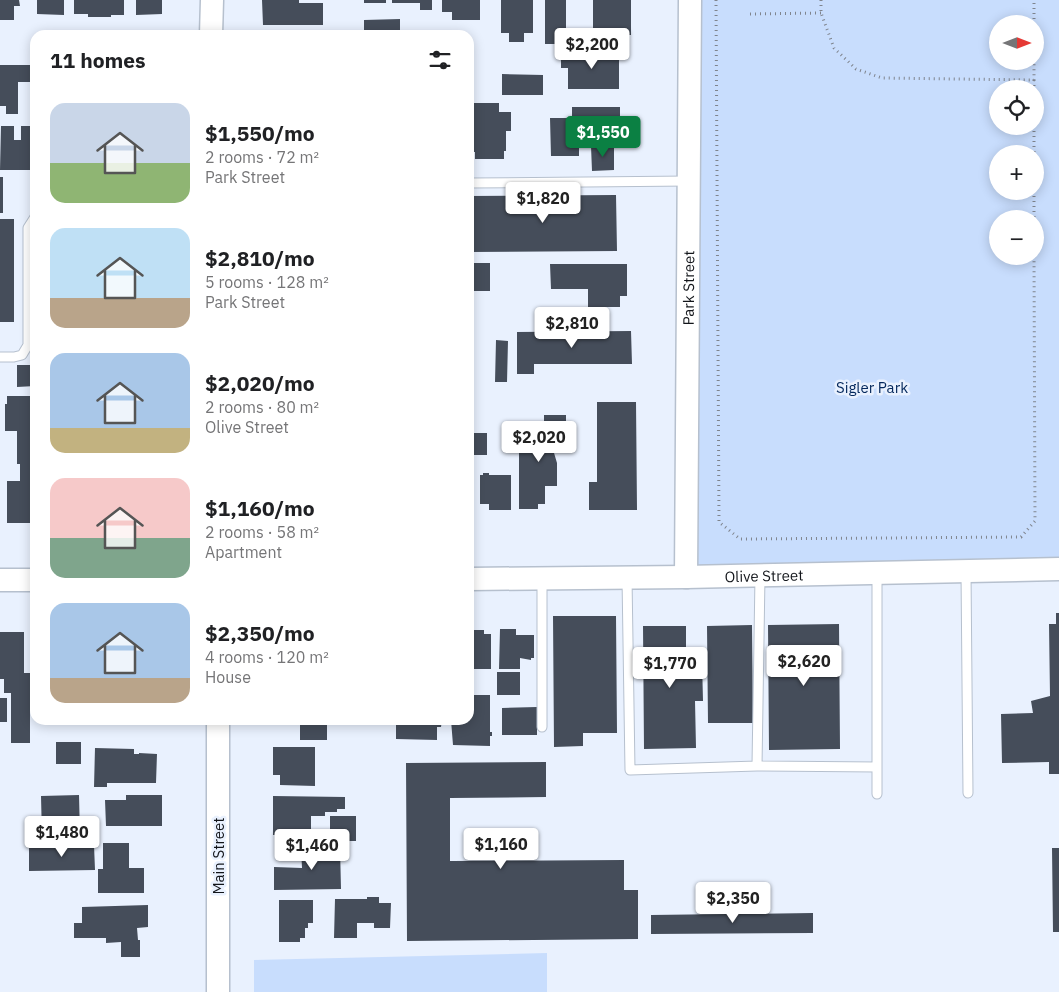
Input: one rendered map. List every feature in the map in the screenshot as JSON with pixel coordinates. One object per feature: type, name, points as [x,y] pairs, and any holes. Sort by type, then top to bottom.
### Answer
[{"type":"street","points":[[211,30],[212,0]]},
{"type":"street","name":"Park Street","points":[[686,577],[690,0]]},
{"type":"street","name":"Olive Street","points":[[474,579],[760,576],[1059,569]]},
{"type":"street","points":[[0,580],[30,580]]},
{"type":"street","name":"Main Street","points":[[218,725],[218,992]]},
{"type":"lane","points":[[474,183],[689,181]]},
{"type":"lane","points":[[0,358],[22,355],[28,345],[28,228],[30,225]]},
{"type":"lane","points":[[966,572],[968,794]]},
{"type":"lane","points":[[877,573],[878,794]]},
{"type":"lane","points":[[757,766],[760,576]]},
{"type":"lane","points":[[542,578],[542,727]]},
{"type":"lane","points":[[627,578],[630,770],[757,766],[878,767]]},
{"type":"path","points":[[716,0],[718,522],[740,539],[1021,538],[1035,521],[1034,265]]},
{"type":"path","points":[[821,0],[821,13],[834,48],[856,69],[882,78],[1034,80],[1034,70]]},
{"type":"path","points":[[1034,0],[1034,15]]},
{"type":"path","points":[[750,14],[821,13]]},
{"type":"green space","name":"Sigler Park","points":[[689,0],[1059,0],[1059,564],[691,573]]},
{"type":"green space","points":[[547,953],[547,992],[254,992],[254,960]]},
{"type":"building","points":[[0,0],[19,0],[20,6],[14,6],[14,20],[0,20]]},
{"type":"building","points":[[37,0],[64,0],[64,15],[37,14]]},
{"type":"building","points":[[74,0],[124,0],[124,15],[88,17],[88,14],[74,14]]},
{"type":"building","points":[[136,0],[162,0],[162,14],[136,15]]},
{"type":"building","points":[[262,0],[299,0],[299,3],[323,3],[323,25],[263,25]]},
{"type":"building","points":[[364,0],[386,0],[386,3],[364,3]]},
{"type":"building","points":[[392,0],[432,0],[432,10],[420,10],[420,3],[392,3]]},
{"type":"building","points":[[442,0],[480,0],[480,20],[452,20],[452,12],[442,12]]},
{"type":"building","points":[[501,0],[533,0],[533,33],[524,33],[524,42],[509,42],[509,33],[501,33]]},
{"type":"building","points":[[545,0],[566,0],[566,44],[545,44]]},
{"type":"building","points":[[593,0],[631,0],[631,35],[593,35]]},
{"type":"building","points":[[400,19],[400,30],[364,30],[364,20]]},
{"type":"building","points":[[561,53],[619,53],[619,89],[568,89],[568,68],[561,68]]},
{"type":"building","points":[[0,65],[30,65],[30,82],[18,82],[18,114],[6,114],[6,106],[0,106]]},
{"type":"building","points":[[502,74],[543,75],[543,95],[502,95]]},
{"type":"building","points":[[474,103],[499,103],[499,112],[511,112],[511,131],[506,131],[504,159],[475,159]]},
{"type":"building","points":[[572,107],[620,107],[620,139],[579,139],[579,156],[551,156],[550,118],[572,118]]},
{"type":"building","points":[[1,126],[14,126],[14,140],[21,140],[21,126],[30,126],[30,170],[0,170]]},
{"type":"building","points":[[614,145],[614,170],[592,171],[591,146]]},
{"type":"building","points":[[0,177],[3,177],[3,213],[0,213]]},
{"type":"building","points":[[616,195],[617,251],[474,252],[474,196]]},
{"type":"building","points":[[0,219],[14,219],[14,322],[0,322]]},
{"type":"building","points":[[474,263],[490,263],[490,291],[474,291]]},
{"type":"building","points":[[550,264],[627,264],[627,296],[620,296],[620,307],[588,307],[588,289],[551,289]]},
{"type":"building","points":[[559,307],[582,307],[581,327],[559,327]]},
{"type":"building","points":[[631,331],[632,364],[534,364],[534,374],[517,374],[517,332]]},
{"type":"building","points":[[496,340],[508,341],[507,382],[495,382]]},
{"type":"building","points":[[17,365],[30,365],[30,386],[17,387]]},
{"type":"building","points":[[7,396],[30,396],[30,523],[7,523],[7,481],[20,481],[20,464],[17,464],[17,431],[5,431],[5,404],[7,404]]},
{"type":"building","points":[[597,402],[636,402],[637,510],[589,510],[589,482],[597,482]]},
{"type":"building","points":[[544,415],[566,415],[566,436],[549,436],[557,463],[557,486],[545,486],[545,504],[538,504],[538,509],[519,509],[519,440],[532,440],[532,434],[544,434]]},
{"type":"building","points":[[474,433],[487,433],[487,455],[474,455]]},
{"type":"building","points":[[483,473],[489,473],[489,475],[511,475],[511,510],[489,510],[489,504],[480,504],[480,475],[483,475]]},
{"type":"building","points":[[1056,613],[1059,613],[1059,774],[1049,774],[1049,762],[1002,763],[1001,714],[1033,713],[1031,701],[1050,696],[1049,624],[1056,624]]},
{"type":"building","points":[[553,616],[616,616],[617,733],[583,733],[583,746],[554,747]]},
{"type":"building","points":[[839,624],[840,749],[769,750],[768,625]]},
{"type":"building","points":[[752,625],[753,723],[708,723],[707,626]]},
{"type":"building","points":[[643,626],[686,626],[686,661],[702,661],[703,701],[695,701],[696,748],[644,749]]},
{"type":"building","points":[[500,629],[516,629],[516,635],[534,635],[534,658],[531,658],[531,660],[520,658],[520,669],[499,669]]},
{"type":"building","points":[[474,630],[484,630],[484,634],[491,634],[491,669],[474,669]]},
{"type":"building","points":[[0,632],[24,632],[24,673],[30,673],[30,743],[11,743],[11,693],[4,693],[4,679],[0,679]]},
{"type":"building","points":[[497,672],[520,672],[520,695],[497,695]]},
{"type":"building","points":[[474,695],[490,695],[490,732],[492,732],[492,736],[490,736],[490,746],[453,745],[451,725],[474,725]]},
{"type":"building","points":[[0,698],[7,698],[7,722],[0,722]]},
{"type":"building","points":[[537,707],[537,735],[502,735],[502,708]]},
{"type":"building","points":[[300,725],[327,725],[327,740],[300,740]]},
{"type":"building","points":[[396,725],[441,725],[441,727],[437,727],[437,740],[396,739]]},
{"type":"building","points":[[56,742],[81,742],[81,764],[56,764]]},
{"type":"building","points":[[273,747],[315,747],[315,786],[280,785],[280,775],[273,775]]},
{"type":"building","points":[[95,748],[134,749],[134,754],[157,754],[156,783],[107,783],[107,787],[94,787]]},
{"type":"building","points":[[546,762],[546,797],[450,798],[450,861],[624,860],[624,890],[638,890],[638,939],[407,941],[406,763]]},
{"type":"building","points":[[79,795],[80,835],[42,837],[41,796]]},
{"type":"building","points":[[126,795],[162,795],[162,826],[106,826],[105,800],[126,800]]},
{"type":"building","points":[[273,796],[345,797],[345,809],[337,809],[337,812],[325,812],[325,816],[311,816],[311,835],[273,835]]},
{"type":"building","points":[[330,816],[356,816],[356,841],[330,841]]},
{"type":"building","points":[[103,843],[129,843],[129,868],[144,868],[144,893],[98,893],[98,869],[103,869]]},
{"type":"building","points":[[29,845],[94,845],[95,870],[29,871]]},
{"type":"building","points":[[301,847],[340,847],[341,889],[274,890],[274,867],[302,868]]},
{"type":"building","points":[[1052,848],[1059,848],[1059,932],[1053,932]]},
{"type":"building","points":[[367,897],[379,897],[379,903],[391,903],[390,928],[374,928],[374,923],[357,923],[357,938],[334,938],[335,899],[367,899]]},
{"type":"building","points":[[279,900],[313,900],[313,923],[308,923],[308,928],[305,928],[305,938],[300,938],[300,942],[279,942]]},
{"type":"building","points":[[148,905],[148,927],[137,928],[138,940],[140,940],[140,957],[121,957],[121,942],[106,943],[106,938],[74,938],[74,923],[82,923],[82,907]]},
{"type":"building","points":[[813,913],[813,933],[651,934],[651,915]]}]
